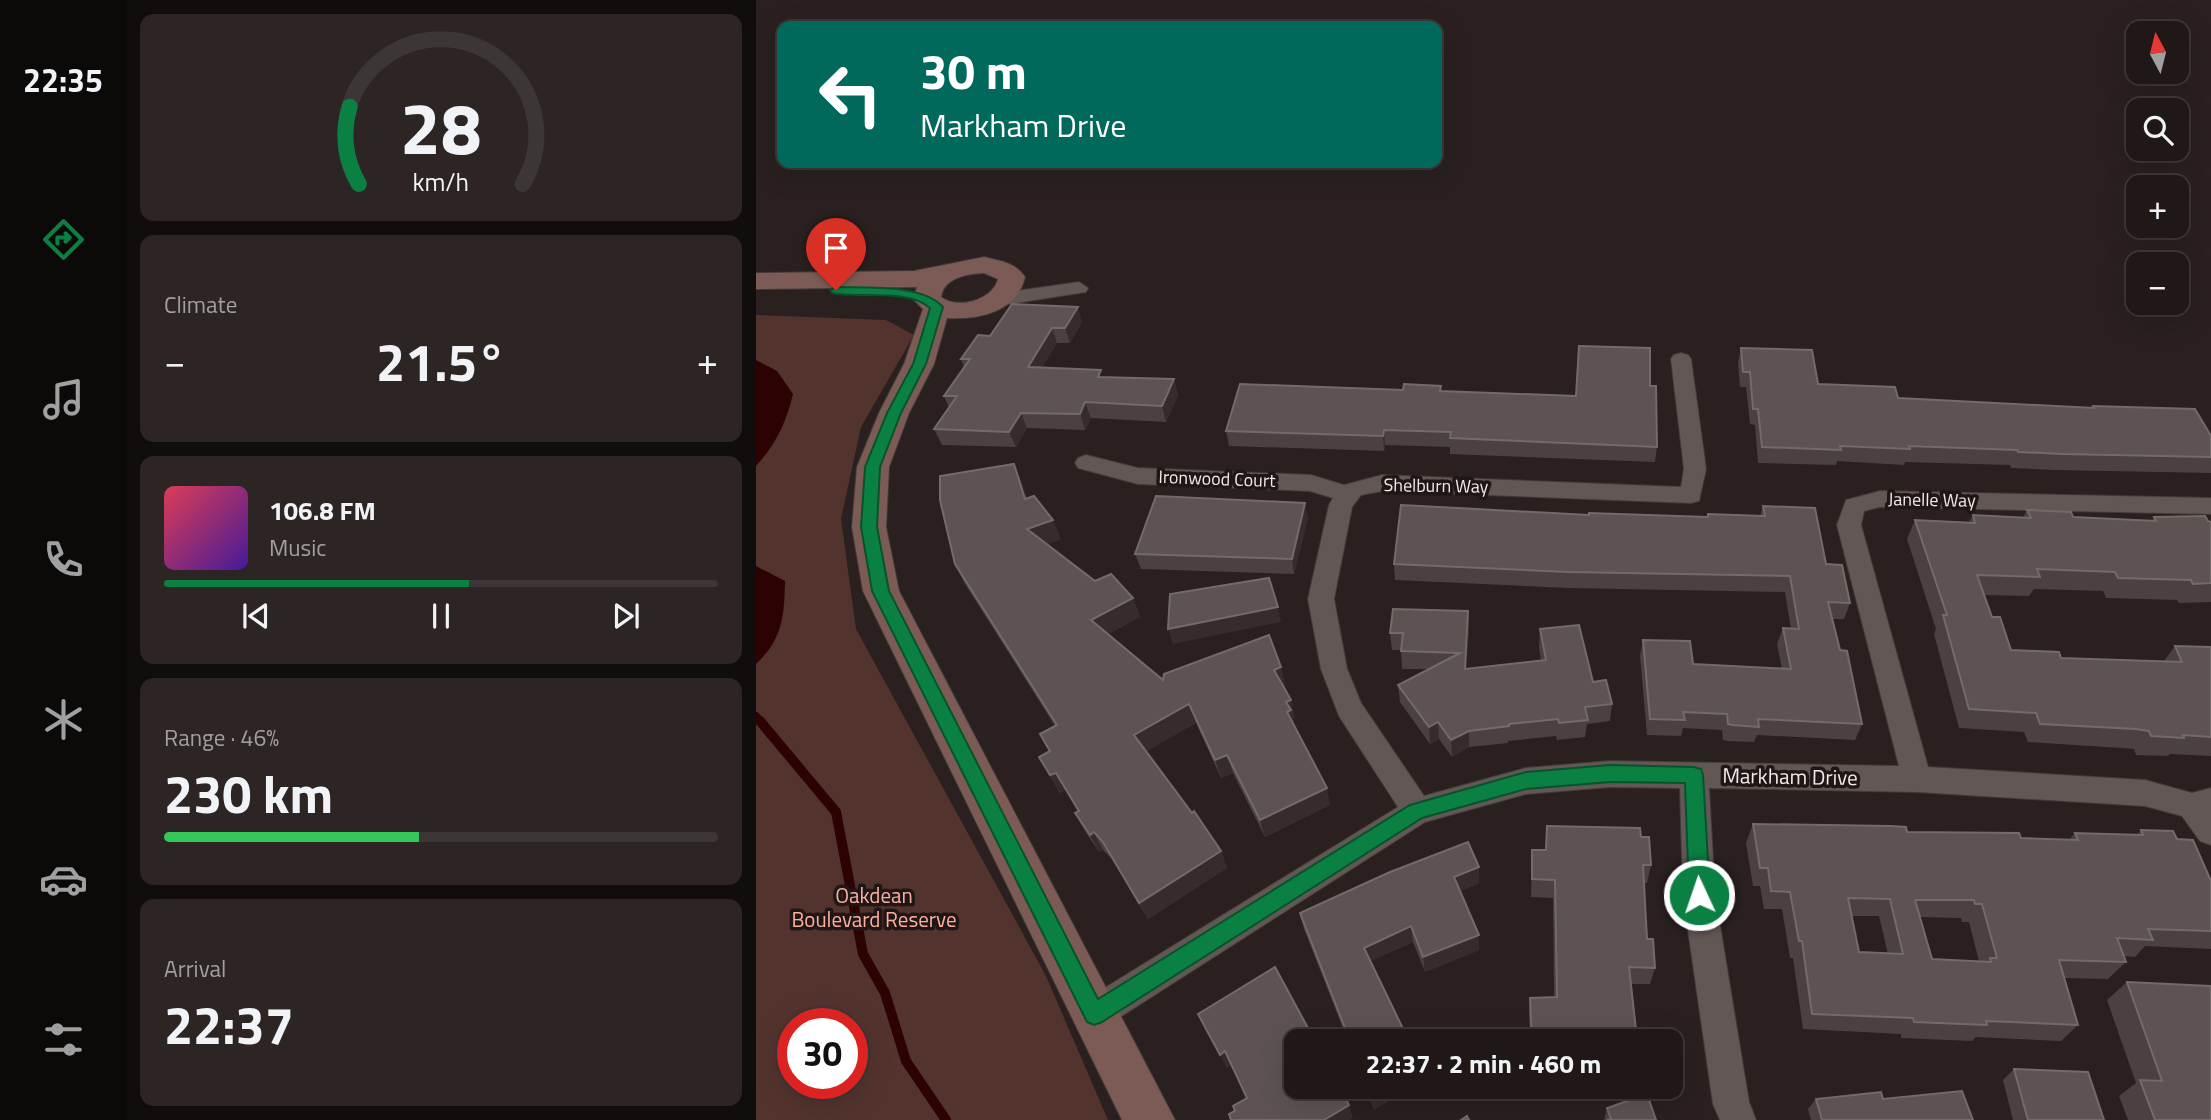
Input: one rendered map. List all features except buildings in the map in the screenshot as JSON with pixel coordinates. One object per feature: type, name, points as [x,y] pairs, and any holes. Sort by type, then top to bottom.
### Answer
[{"type":"street","points":[[756,281],[914,279],[942,276],[962,268],[984,265],[1003,269],[1012,278],[1079,288],[954,311],[887,292],[756,290]]},
{"type":"street","points":[[942,276],[929,287],[932,303],[919,364],[894,413],[873,467],[869,527],[881,591],[1149,1120]]},
{"type":"street","points":[[919,364],[1009,289],[1012,278]]},
{"type":"street","name":"Shelburn Way","points":[[1349,495],[1353,489],[1382,483],[1691,495],[1695,469],[1681,359]]},
{"type":"street","name":"Ironwood Court","points":[[1086,463],[1138,476],[1311,483],[1349,495]]},
{"type":"street","points":[[1349,495],[1341,505],[1321,599],[1334,669],[1349,708],[1417,811]]},
{"type":"street","name":"Janelle Way","points":[[1917,779],[1849,525],[1854,506],[1880,499],[2211,506]]},
{"type":"street","name":"Markham Drive","points":[[1094,1014],[1417,811],[1526,781],[1610,774],[1917,779],[2145,793],[2202,803]]},
{"type":"street","points":[[1694,775],[1699,895],[1731,1104],[1738,1120]]},
{"type":"street","points":[[2202,803],[2211,831]]},
{"type":"green space","name":"Oakdean Boulevard Reserve","points":[[756,315],[886,320],[914,335],[861,427],[841,519],[856,629],[1046,976],[1108,1120],[756,1120]]},
{"type":"shaded area","points":[[756,360],[777,371],[793,394],[779,433],[756,466]]},
{"type":"shaded area","points":[[756,566],[785,581],[784,606],[777,636],[756,664]]},
{"type":"waterway","points":[[756,716],[762,723]]},
{"type":"waterway","points":[[760,721],[836,812],[863,954],[885,993],[906,1061],[946,1120]]},
{"type":"route","points":[[836,290],[887,292],[927,299],[937,307],[919,364],[894,413],[873,467],[869,527],[881,591],[1094,1014],[1417,811],[1526,781],[1610,774],[1694,775],[1699,895]]}]
